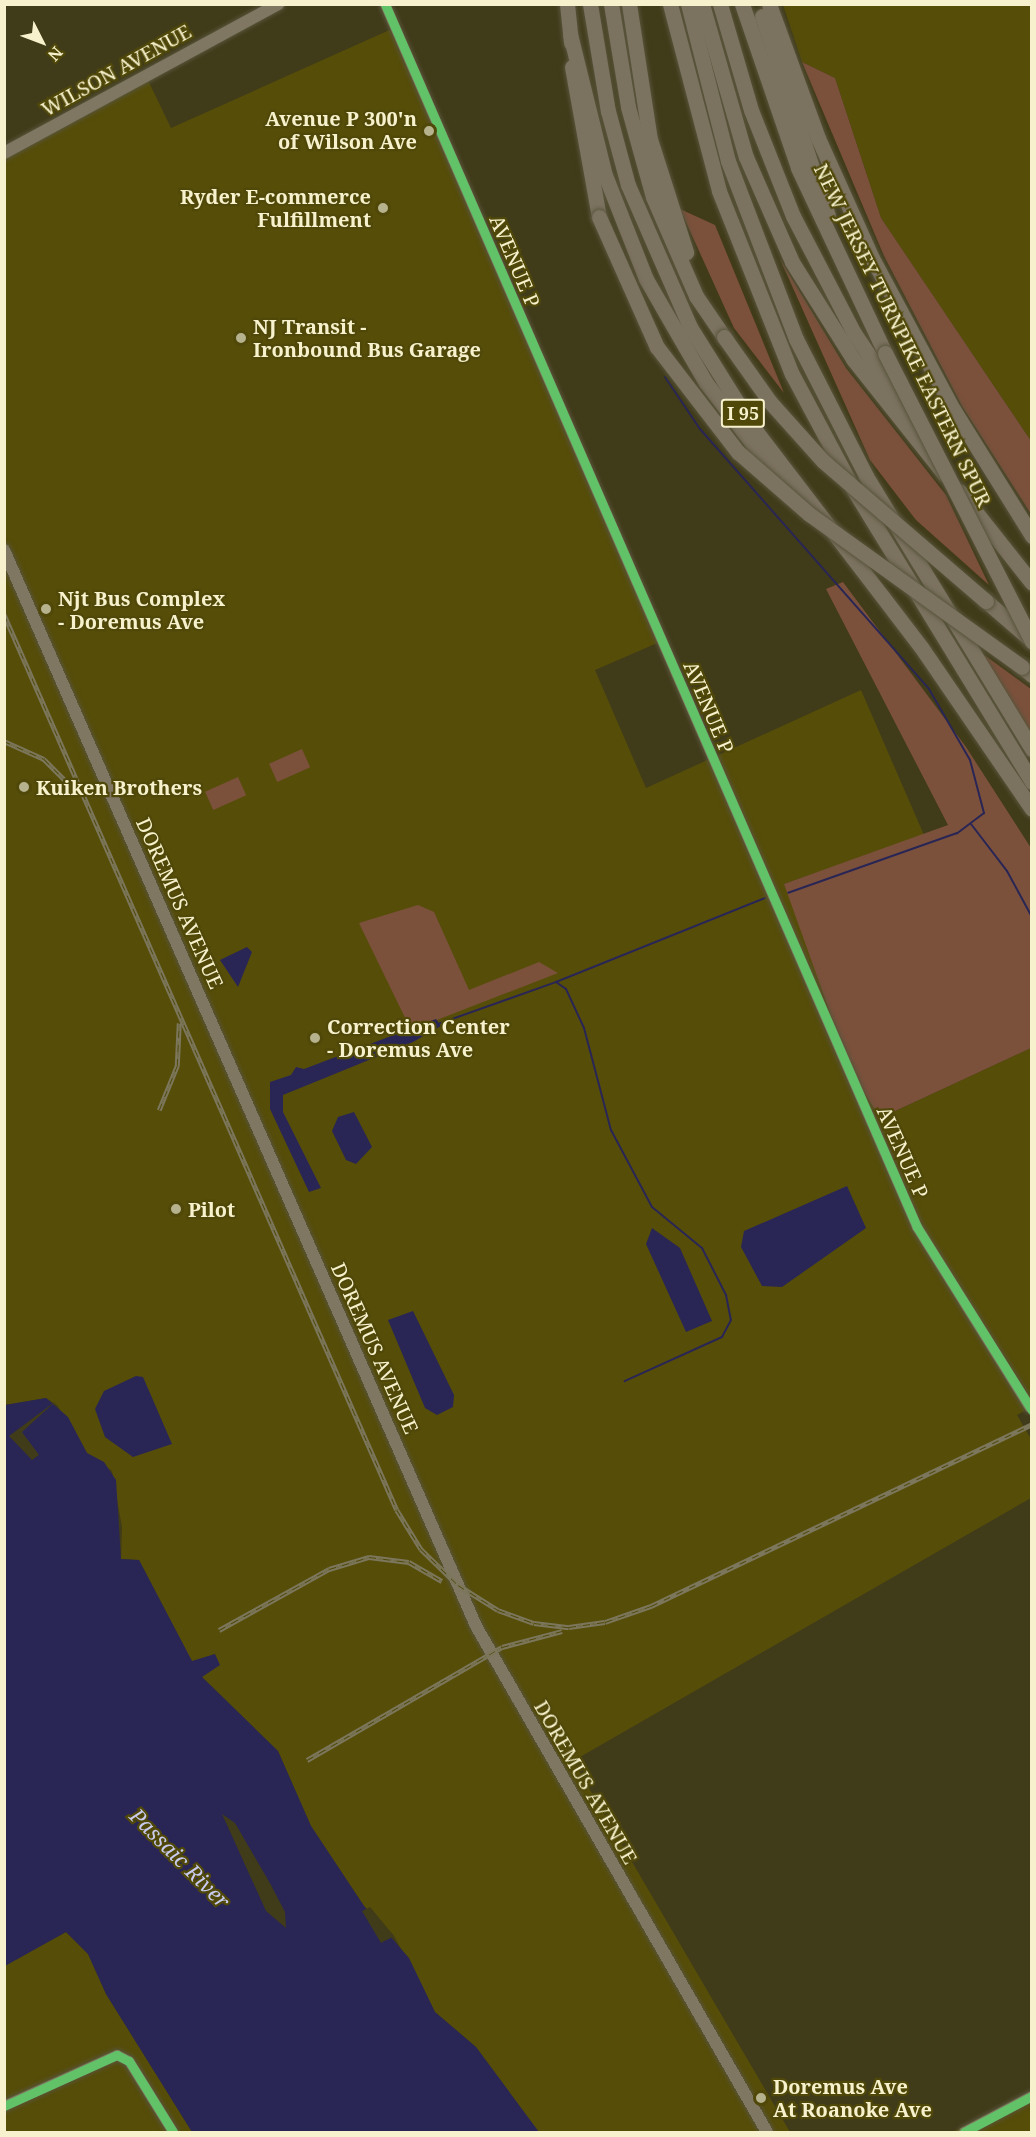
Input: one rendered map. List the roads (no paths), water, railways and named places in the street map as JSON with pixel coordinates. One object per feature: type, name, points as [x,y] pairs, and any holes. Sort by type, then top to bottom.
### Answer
[{"type":"highway","points":[[567,4],[578,123],[599,217],[630,296],[662,355],[738,452],[809,514],[1027,671]]},
{"type":"highway","name":"I 95","points":[[590,4],[617,148],[644,230],[676,301],[752,426],[904,624],[1032,809]]},
{"type":"highway","name":"I 95","points":[[611,4],[647,178],[682,267],[724,337],[770,402],[823,461],[1032,641]]},
{"type":"highway","name":"I 95","points":[[629,4],[660,176],[724,337]]},
{"type":"highway","points":[[670,4],[714,173],[788,365],[852,487],[1032,782]]},
{"type":"highway","points":[[688,4],[728,161],[796,339],[866,476],[1032,749]]},
{"type":"highway","points":[[702,4],[746,157],[792,262],[869,382],[1032,582]]},
{"type":"highway","points":[[720,4],[757,128],[809,250],[854,333],[956,487]]},
{"type":"highway","name":"NEW JERSEY TURNPIKE EASTERN SPUR","points":[[742,4],[798,168],[863,301],[885,353],[1032,641]]},
{"type":"highway","points":[[759,4],[825,206],[863,301]]},
{"type":"highway","points":[[769,4],[815,129],[885,284],[952,410],[1032,536]]},
{"type":"highway","points":[[570,34],[618,212],[674,332],[754,448],[866,588],[904,624]]},
{"type":"main road","name":"WILSON AVENUE","points":[[4,153],[278,4]]},
{"type":"main road","name":"DOREMUS AVENUE","points":[[4,550],[476,1626],[767,2133]]},
{"type":"street","name":"AVENUE P","points":[[385,4],[917,1227],[1030,1408]]},
{"type":"street","points":[[4,2106],[117,2055],[129,2061],[173,2133]]},
{"type":"street","points":[[964,2133],[1032,2096]]},
{"type":"water","points":[[247,947],[252,952],[238,987],[220,960]]},
{"type":"water","points":[[436,1019],[441,1026],[413,1042],[283,1095],[283,1112],[321,1188],[309,1192],[270,1109],[270,1082],[291,1075],[296,1067],[304,1069]]},
{"type":"water","points":[[354,1112],[372,1147],[356,1164],[346,1160],[332,1131],[338,1117]]},
{"type":"water","points":[[847,1186],[866,1228],[782,1287],[762,1286],[741,1247],[744,1231]]},
{"type":"water","points":[[652,1228],[680,1248],[712,1321],[686,1332],[646,1244]]},
{"type":"water","points":[[413,1311],[454,1395],[453,1407],[437,1415],[425,1408],[388,1320]]},
{"type":"water","points":[[136,1376],[143,1377],[172,1444],[133,1457],[105,1437],[95,1409],[104,1391]]},
{"type":"water","name":"Passaic River","points":[[46,1398],[68,1417],[87,1453],[104,1462],[116,1480],[121,1559],[139,1560],[192,1661],[215,1654],[220,1665],[202,1677],[278,1751],[311,1826],[364,1906],[409,1958],[435,2012],[476,2047],[539,2132],[192,2132],[106,1994],[88,1954],[66,1932],[5,1966],[5,1405]]},
{"type":"waterway","points":[[665,377],[700,429],[929,689],[970,760],[984,813],[957,833],[788,893]]},
{"type":"waterway","points":[[971,824],[1007,871],[1032,917]]},
{"type":"waterway","points":[[556,982],[765,898]]},
{"type":"waterway","points":[[438,1024],[556,982],[566,989],[584,1028],[611,1130],[652,1207],[702,1248],[726,1295],[731,1320],[722,1337],[625,1381]]},
{"type":"railway","points":[[4,614],[397,1510],[421,1549],[458,1585],[498,1610],[534,1623],[569,1627],[605,1622],[651,1606],[1032,1424]]},
{"type":"railway","points":[[4,741],[44,759],[76,791]]},
{"type":"railway","points":[[159,1110],[177,1066],[179,1023]]},
{"type":"railway","points":[[219,1630],[329,1569],[369,1557],[409,1562],[442,1581]]},
{"type":"railway","points":[[307,1760],[502,1647],[562,1631]]},
{"type":"place","name":"Avenue P 300'n of Wilson Ave","points":[[429,131]]},
{"type":"place","name":"Ryder E-commerce Fulfillment","points":[[383,208]]},
{"type":"place","name":"NJ Transit - Ironbound Bus Garage","points":[[241,338]]},
{"type":"place","name":"Njt Bus Complex - Doremus Ave","points":[[46,609]]},
{"type":"place","name":"Kuiken Brothers","points":[[24,787]]},
{"type":"place","name":"Correction Center - Doremus Ave","points":[[315,1038]]},
{"type":"place","name":"Pilot","points":[[176,1209]]},
{"type":"place","name":"Doremus Ave At Roanoke Ave","points":[[761,2098]]}]
